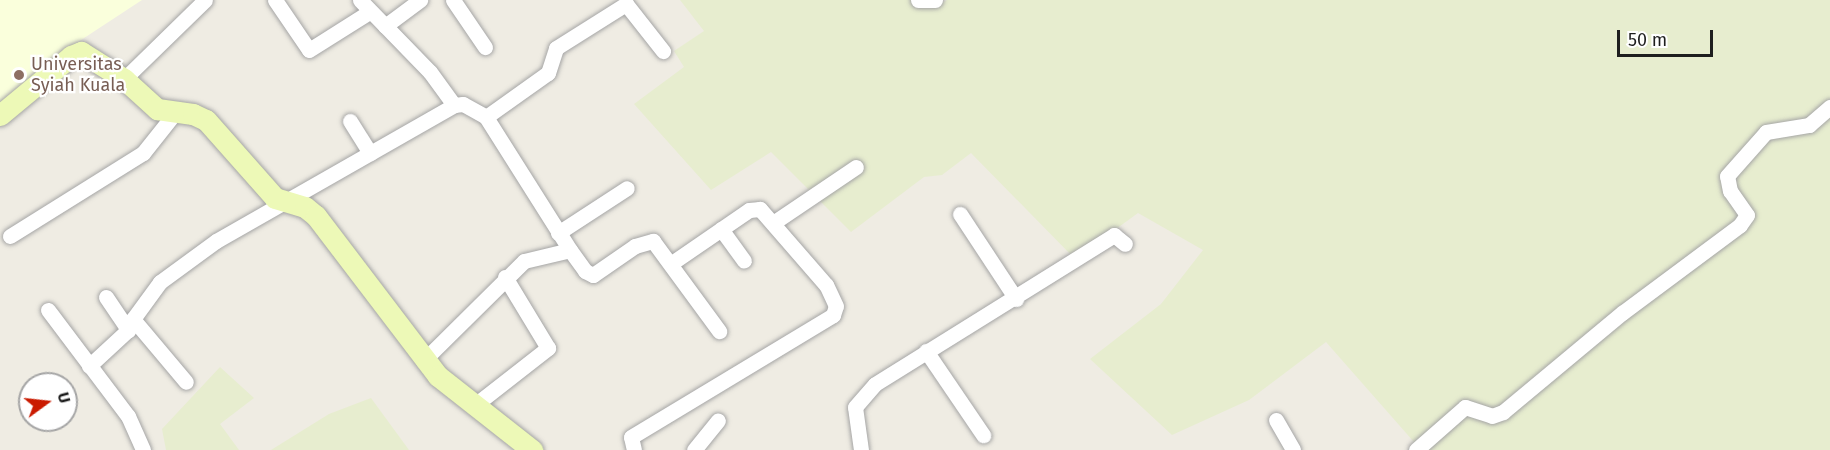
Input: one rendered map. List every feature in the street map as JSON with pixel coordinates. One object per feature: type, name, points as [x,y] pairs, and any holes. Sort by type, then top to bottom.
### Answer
[{"type":"street","points":[[124,79],[205,0]]},
{"type":"street","points":[[275,0],[309,50],[364,6],[430,72],[454,105]]},
{"type":"street","points":[[385,26],[420,0]]},
{"type":"street","points":[[453,0],[485,47]]},
{"type":"street","points":[[918,0],[934,0]]},
{"type":"street","points":[[486,117],[548,74],[556,48],[626,4],[663,51]]},
{"type":"street","points":[[0,115],[75,54],[92,56],[124,79],[157,109],[174,114],[193,114],[206,120],[275,198],[305,207],[316,216],[423,360],[532,450]]},
{"type":"street","points":[[89,366],[131,324],[151,291],[190,258],[454,105],[463,104],[486,117],[558,233],[589,274],[648,239],[672,263],[719,331]]},
{"type":"street","points":[[1416,450],[1465,407],[1492,416],[1503,412],[1622,313],[1740,225],[1747,215],[1730,191],[1727,176],[1766,132],[1809,125],[1830,107]]},
{"type":"street","points":[[10,236],[143,153],[174,114]]},
{"type":"street","points":[[350,121],[370,153]]},
{"type":"street","points":[[773,223],[856,166]]},
{"type":"street","points":[[558,233],[627,188]]},
{"type":"street","points":[[634,450],[631,437],[833,315],[836,302],[826,285],[773,223],[755,208],[672,263]]},
{"type":"street","points":[[960,214],[1016,299]]},
{"type":"street","points":[[721,229],[744,261]]},
{"type":"street","points":[[861,450],[856,404],[875,384],[926,351],[1016,299],[1114,235],[1125,244]]},
{"type":"street","points":[[423,360],[505,277],[524,261],[570,250]]},
{"type":"street","points":[[475,405],[548,348],[505,277]]},
{"type":"street","points":[[106,297],[186,382]]},
{"type":"street","points":[[48,310],[128,416],[143,450]]},
{"type":"street","points":[[926,351],[983,435]]},
{"type":"street","points":[[694,450],[718,420]]},
{"type":"street","points":[[1276,420],[1293,450]]},
{"type":"shaded area","name":"Universitas Syiah Kuala","points":[[0,0],[142,0],[78,42],[0,109]]},
{"type":"shaded area","points":[[680,0],[927,0],[935,6],[947,0],[1830,0],[1830,450],[1421,450],[1326,342],[1249,400],[1172,435],[1090,359],[1161,304],[1203,250],[1138,213],[1075,259],[971,153],[942,175],[924,177],[851,232],[771,152],[711,190],[634,104],[684,67],[674,51],[704,31]]},
{"type":"shaded area","points":[[220,367],[254,398],[220,424],[239,450],[166,450],[162,429]]},
{"type":"shaded area","points":[[371,398],[409,450],[271,450],[329,414]]},
{"type":"place","name":"Universitas Syiah Kuala","points":[[19,75]]}]
